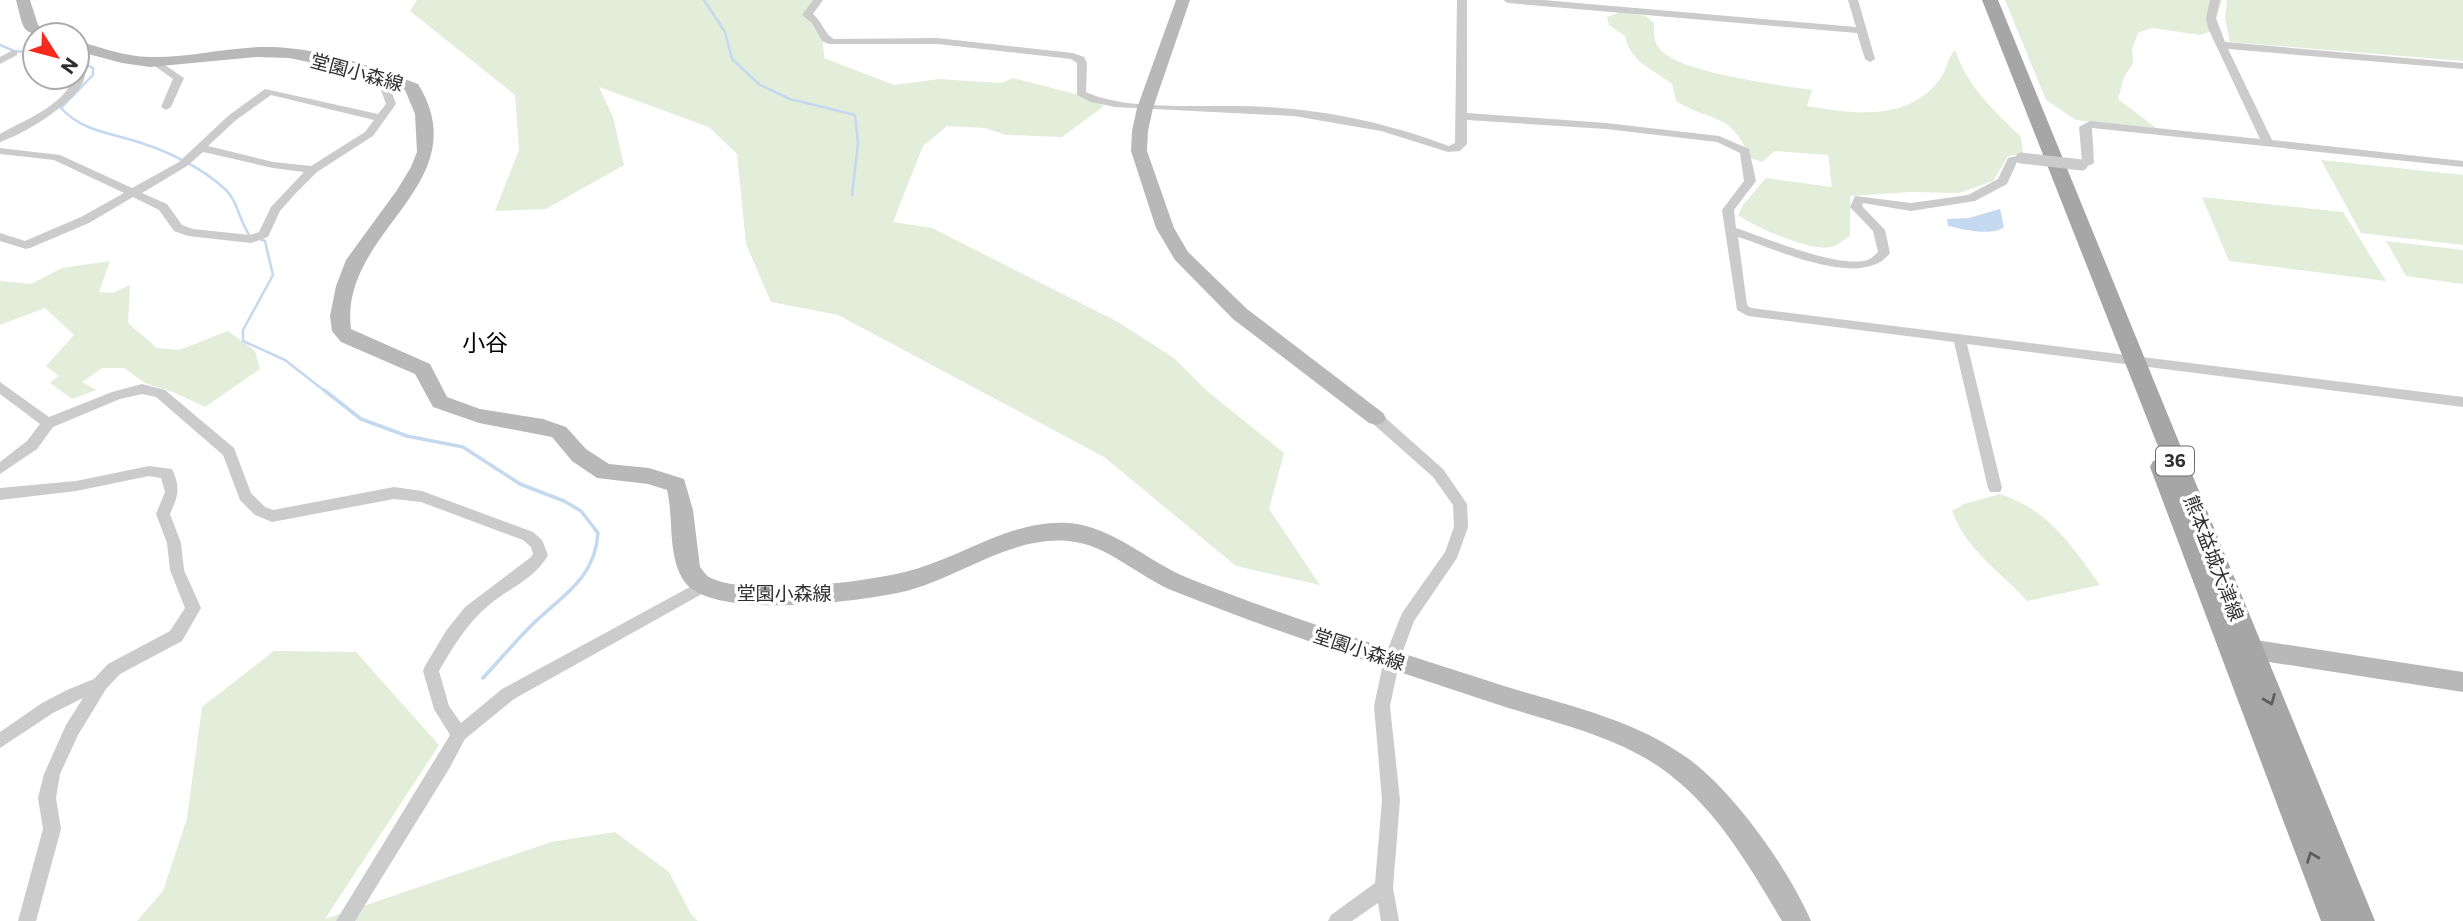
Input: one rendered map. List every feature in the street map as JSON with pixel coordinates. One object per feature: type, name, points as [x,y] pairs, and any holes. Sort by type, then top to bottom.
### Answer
[{"type":"main road","points":[[23,0],[29,21]]},
{"type":"main road","points":[[1182,0],[1145,108],[1140,131],[1139,151],[1165,228],[1181,256],[1240,314],[1376,418]]},
{"type":"main road","name":"熊本益城大津線","points":[[1978,0],[2128,361]]},
{"type":"main road","name":"熊本益城大津線","points":[[1990,0],[2128,361],[2336,921]]},
{"type":"main road","name":"堂園小森線","points":[[91,50],[129,60],[156,62],[276,52],[321,60],[391,78],[412,87],[423,114],[425,152],[420,167],[404,193],[355,260],[345,286],[340,316],[342,331],[348,337],[423,369],[440,402],[479,416],[559,432],[579,455],[604,472],[649,475],[676,485],[682,514],[685,562],[694,577],[704,586],[732,595],[846,593],[910,581],[1003,542],[1056,531],[1084,535],[1122,551],[1169,580],[1293,627],[1610,731],[1678,765],[1719,803],[1764,866],[1797,921]]},
{"type":"main road","points":[[2233,647],[2463,682]]},
{"type":"main road","name":"熊本益城大津線","points":[[2233,647],[2360,921]]},
{"type":"street","points":[[818,0],[807,15],[816,21],[826,39],[834,42],[937,41],[1073,55],[1082,63],[1081,93],[1086,98],[1145,108],[1204,107],[1292,113],[1388,127],[1448,149],[1456,149],[1461,144],[1462,0]]},
{"type":"street","points":[[1508,0],[1861,30]]},
{"type":"street","points":[[1853,0],[1870,59]]},
{"type":"street","points":[[2215,0],[2211,18],[2267,142]]},
{"type":"street","points":[[2221,45],[2463,66]]},
{"type":"street","points":[[0,61],[13,53]]},
{"type":"street","points":[[156,62],[179,78],[166,107]]},
{"type":"street","points":[[0,151],[57,157],[163,207],[178,228],[192,233],[251,239],[264,234],[275,210],[313,170],[369,134],[391,104],[386,90],[391,78]]},
{"type":"street","points":[[0,139],[49,112],[71,91]]},
{"type":"street","points":[[0,237],[26,245],[85,220],[183,164],[233,118],[269,91],[381,118]]},
{"type":"street","points":[[1462,116],[1606,126],[1719,139],[1745,151],[1750,181],[1728,211],[1741,307],[1748,312],[1960,341],[2463,402]]},
{"type":"street","points":[[1732,230],[1820,258],[1861,265],[1878,261],[1884,253],[1879,230],[1856,207],[1859,199],[1912,208],[1972,198],[2003,181],[2012,160],[2021,158],[2082,165],[2088,163],[2085,127],[2090,124],[2463,164]]},
{"type":"street","points":[[201,148],[313,170]]},
{"type":"street","points":[[1960,341],[1995,488]]},
{"type":"street","points":[[0,387],[48,423]]},
{"type":"street","points":[[0,469],[32,445],[48,423],[117,395],[142,389],[168,399],[229,452],[245,496],[260,511],[272,516],[394,493],[422,497],[528,536],[537,544],[541,555],[535,565],[476,606],[453,635],[431,671],[442,709],[459,734]]},
{"type":"street","points":[[1376,418],[1438,473],[1460,504],[1461,527],[1452,554],[1407,618],[1392,659],[1382,706],[1391,800],[1384,888],[1390,921]]},
{"type":"street","points":[[0,494],[76,486],[149,471],[167,473],[172,492],[163,514],[174,543],[177,570],[193,608],[176,636],[114,669],[100,684],[72,730],[52,774],[47,798],[52,829],[27,921]]},
{"type":"street","points":[[345,921],[459,734],[508,694],[704,586]]},
{"type":"street","points":[[0,741],[82,689],[100,684]]},
{"type":"street","points":[[1337,921],[1384,888]]},
{"type":"green space","points":[[417,0],[815,0],[803,15],[820,33],[824,58],[894,85],[939,79],[1001,83],[1013,78],[1079,95],[1104,106],[1062,137],[1006,135],[985,128],[947,126],[923,146],[893,222],[932,228],[1118,322],[1174,358],[1207,391],[1284,453],[1269,509],[1320,585],[1236,566],[1104,457],[838,315],[771,302],[746,244],[737,154],[709,127],[599,87],[613,117],[624,165],[546,209],[495,211],[519,150],[515,95],[410,11]]},
{"type":"green space","points":[[2005,0],[2222,0],[2212,31],[2200,35],[2152,28],[2138,33],[2132,49],[2133,63],[2124,77],[2118,99],[2156,128],[2076,120],[2046,100]]},
{"type":"green space","points":[[2227,0],[2463,0],[2463,61],[2230,42],[2225,19]]},
{"type":"green space","points":[[1621,12],[1646,16],[1654,23],[1654,37],[1660,49],[1687,65],[1731,77],[1812,90],[1807,106],[1843,111],[1879,112],[1912,102],[1927,93],[1940,79],[1955,50],[1974,87],[2021,137],[2023,154],[2008,156],[1993,181],[1959,193],[1911,192],[1850,196],[1850,236],[1833,246],[1822,248],[1783,237],[1738,215],[1743,205],[1766,178],[1832,187],[1828,155],[1775,151],[1762,162],[1750,158],[1743,143],[1728,125],[1676,101],[1672,84],[1637,59],[1625,36],[1609,25],[1607,17]]},
{"type":"green space","points":[[2321,160],[2463,175],[2463,245],[2361,233]]},
{"type":"green space","points":[[2202,197],[2343,212],[2386,281],[2229,261]]},
{"type":"green space","points":[[2386,241],[2463,250],[2463,284],[2406,276]]},
{"type":"green space","points":[[110,261],[99,292],[113,293],[130,285],[128,323],[157,348],[179,350],[228,331],[255,351],[260,369],[205,407],[145,383],[124,368],[102,368],[82,382],[96,390],[72,399],[50,383],[59,376],[46,366],[74,335],[45,308],[0,325],[0,281],[31,284],[62,268]]},
{"type":"green space","points":[[2000,494],[2032,509],[2046,519],[2069,543],[2100,585],[2027,601],[1975,549],[1958,525],[1952,511],[1964,504]]},
{"type":"green space","points":[[274,651],[356,652],[439,745],[325,919],[551,842],[615,832],[669,872],[691,914],[698,921],[137,921],[163,891],[187,818],[202,707]]},
{"type":"water","points":[[2000,209],[2004,227],[1998,230],[1977,231],[1948,226],[1947,219],[1969,218]]},
{"type":"waterway","points":[[704,0],[725,32],[732,59],[760,85],[790,99],[855,115],[858,143],[852,195]]},
{"type":"waterway","points":[[0,45],[21,52]]},
{"type":"waterway","points":[[91,67],[91,77]]},
{"type":"waterway","points":[[77,91],[61,108],[70,116],[89,127],[165,152],[207,175],[229,194],[250,236]]},
{"type":"waterway","points":[[257,238],[265,241],[273,275],[243,330],[243,341],[285,360],[326,392]]},
{"type":"waterway","points":[[324,390],[361,419],[407,436],[463,447],[520,484],[564,501],[581,511],[598,533],[590,564],[582,577],[527,630],[483,678]]},
{"type":"district","name":"小谷","points":[[485,343]]}]
